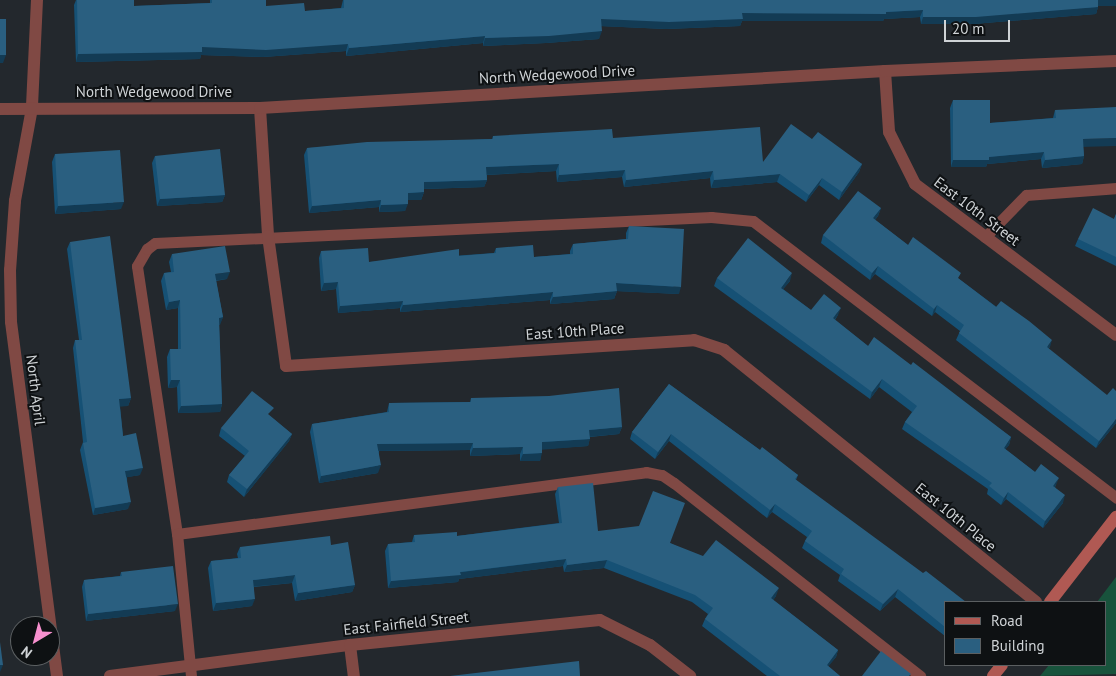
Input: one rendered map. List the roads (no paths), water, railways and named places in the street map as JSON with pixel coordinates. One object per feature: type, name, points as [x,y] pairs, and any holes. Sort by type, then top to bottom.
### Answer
[{"type":"main road","points":[[1051,601],[1116,517]]},
{"type":"main road","points":[[993,676],[1001,666]]},
{"type":"street","name":"North April","points":[[37,0],[32,108],[15,201],[10,270],[11,322],[57,676]]},
{"type":"street","name":"North Wedgewood Drive","points":[[0,109],[260,108],[885,70],[1116,61]]},
{"type":"street","name":"East 10th Street","points":[[885,70],[888,132],[915,184],[1116,335]]},
{"type":"street","name":"East 10th Place","points":[[260,108],[268,236],[286,366],[694,340],[724,350],[1035,601]]},
{"type":"street","name":"East Fairfield Street","points":[[110,676],[191,671],[350,645],[600,620],[650,645],[690,676]]},
{"type":"street","points":[[350,645],[354,676]]},
{"type":"lane","points":[[985,237],[1026,195],[1116,188]]},
{"type":"lane","points":[[191,671],[177,534],[137,266],[147,249],[155,243],[268,236],[711,217],[753,221],[1116,498]]},
{"type":"lane","points":[[177,534],[646,472],[662,475],[811,588],[920,676]]}]
